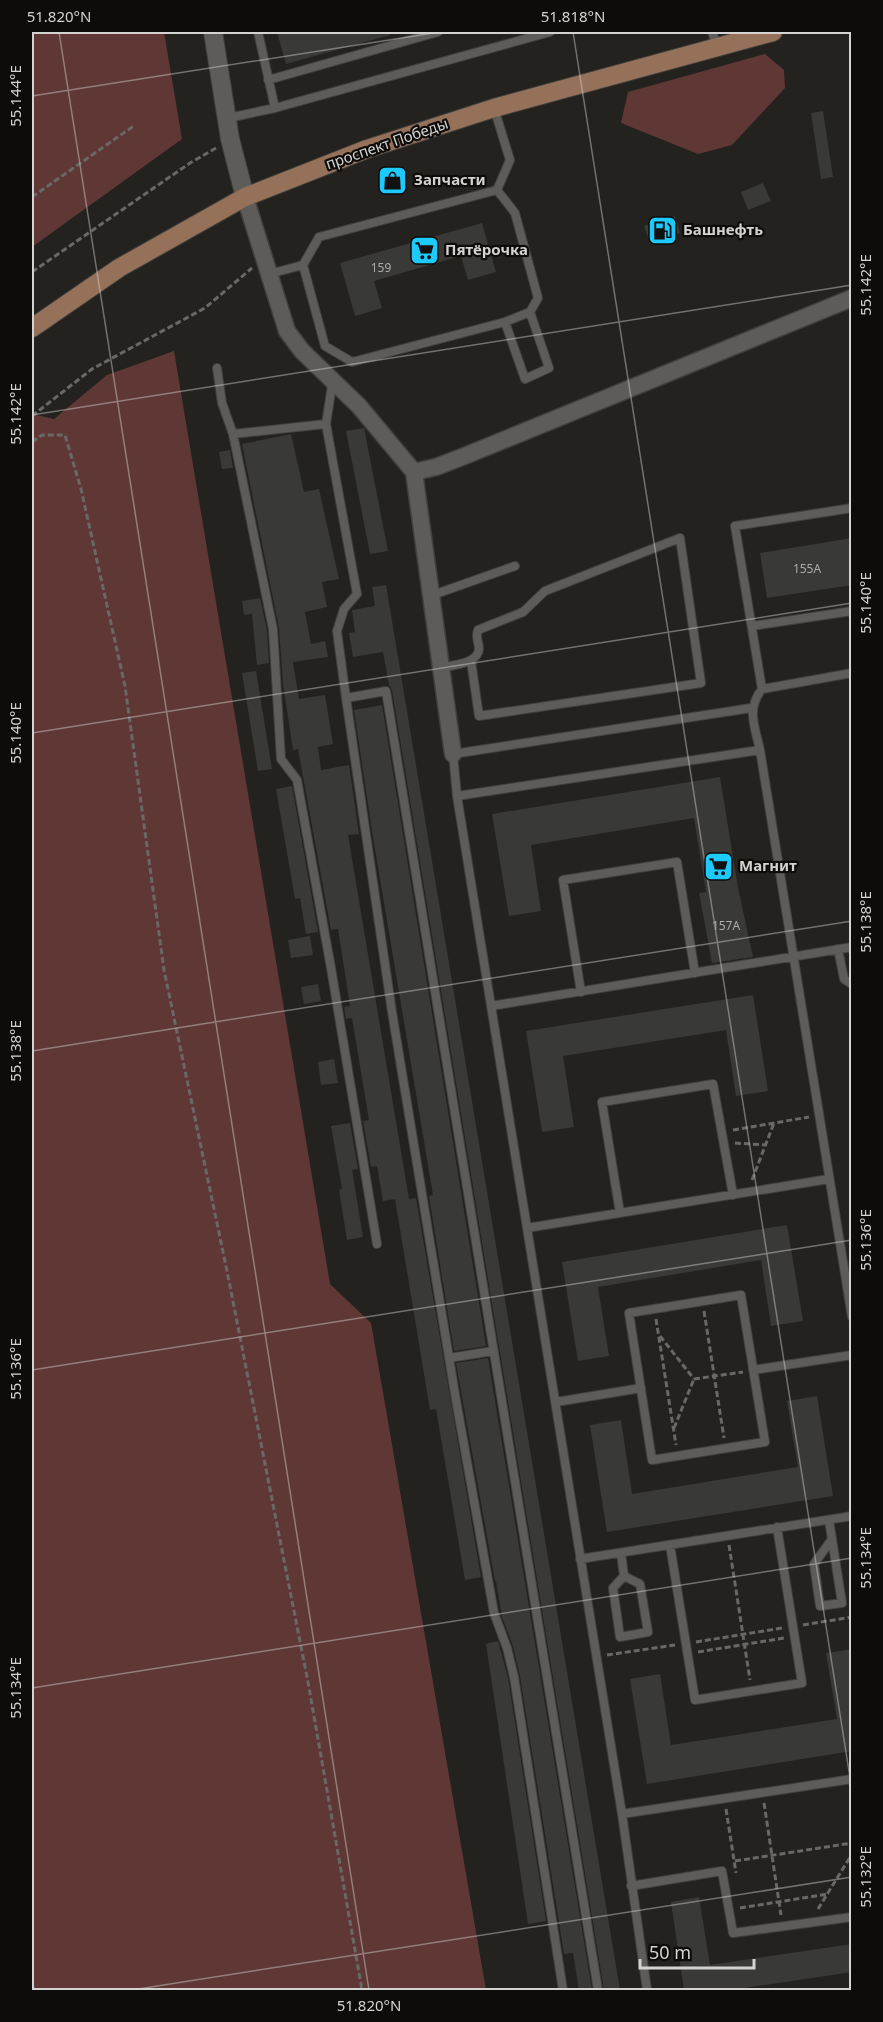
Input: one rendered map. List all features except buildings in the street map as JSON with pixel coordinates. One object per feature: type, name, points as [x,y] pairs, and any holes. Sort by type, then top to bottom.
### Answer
[{"type":"main road","name":"проспект Победы","points":[[32,328],[119,268],[245,197],[367,149],[714,39],[773,32]]},
{"type":"street","points":[[213,32],[230,139],[245,197],[287,330],[302,351],[360,406],[414,472],[453,754]]},
{"type":"street","points":[[414,472],[436,467],[472,453],[852,298]]},
{"type":"lane","points":[[258,32],[274,108]]},
{"type":"lane","points":[[268,80],[438,32]]},
{"type":"lane","points":[[228,118],[274,108],[550,32]]},
{"type":"lane","points":[[494,108],[510,160],[497,190]]},
{"type":"lane","points":[[497,190],[515,213],[518,223],[537,298],[530,312],[505,322],[352,362],[325,346],[303,265],[319,237],[497,190]]},
{"type":"lane","points":[[269,274],[303,265]]},
{"type":"lane","points":[[505,322],[525,379],[549,368],[530,312]]},
{"type":"lane","points":[[217,368],[222,403],[233,434],[273,629],[281,759],[297,780],[299,789],[377,1244]]},
{"type":"lane","points":[[333,379],[326,424],[357,594],[344,609],[337,631],[345,698],[392,1012],[449,1358],[494,1613],[507,1648],[514,1677],[563,1990]]},
{"type":"lane","points":[[233,434],[326,424]]},
{"type":"lane","points":[[762,689],[735,526],[852,508]]},
{"type":"lane","points":[[440,668],[471,661],[477,656],[479,650],[476,634],[481,627],[523,612],[545,591],[680,538],[701,682],[479,716],[471,661]]},
{"type":"lane","points":[[430,597],[515,566]]},
{"type":"lane","points":[[752,626],[852,611]]},
{"type":"lane","points":[[852,672],[762,689],[752,708],[852,1317]]},
{"type":"lane","points":[[345,698],[386,691],[598,1990]]},
{"type":"lane","points":[[647,1990],[622,1814],[457,796],[453,754],[752,708]]},
{"type":"lane","points":[[457,796],[760,750]]},
{"type":"lane","points":[[581,992],[563,880],[677,862],[694,973]]},
{"type":"lane","points":[[491,1006],[852,947]]},
{"type":"lane","points":[[838,949],[844,979],[852,984]]},
{"type":"lane","points":[[620,1213],[602,1102],[713,1084],[733,1195]]},
{"type":"lane","points":[[527,1228],[830,1179]]},
{"type":"lane","points":[[741,1295],[765,1442],[652,1460],[629,1313],[702,1301],[741,1295]]},
{"type":"lane","points":[[449,1358],[493,1351]]},
{"type":"lane","points":[[753,1370],[852,1355]]},
{"type":"lane","points":[[556,1402],[641,1388]]},
{"type":"lane","points":[[580,1559],[852,1516]]},
{"type":"lane","points":[[829,1520],[832,1539],[842,1603],[820,1606],[814,1564],[832,1539]]},
{"type":"lane","points":[[670,1545],[695,1700],[802,1683],[777,1527]]},
{"type":"lane","points":[[621,1552],[624,1576],[613,1588],[620,1636],[648,1632],[640,1584],[624,1576]]},
{"type":"lane","points":[[622,1814],[852,1779]]},
{"type":"lane","points":[[631,1886],[722,1871],[733,1933],[852,1917]]},
{"type":"path","points":[[32,197],[135,125]]},
{"type":"path","points":[[32,272],[190,163],[230,139]]},
{"type":"path","points":[[32,416],[92,369],[205,308],[265,257]]},
{"type":"path","points":[[32,442],[42,435],[65,435],[81,489],[124,686],[164,970],[229,1282],[305,1670],[362,1990]]},
{"type":"path","points":[[722,1132],[819,1115]]},
{"type":"path","points":[[747,1192],[774,1123]]},
{"type":"path","points":[[724,1143],[766,1145]]},
{"type":"path","points":[[702,1301],[726,1448]]},
{"type":"path","points":[[654,1309],[678,1456]]},
{"type":"path","points":[[658,1335],[694,1379]]},
{"type":"path","points":[[694,1379],[753,1370]]},
{"type":"path","points":[[674,1430],[694,1379]]},
{"type":"path","points":[[727,1536],[752,1691]]},
{"type":"path","points":[[596,1657],[852,1617]]},
{"type":"path","points":[[687,1653],[794,1637]]},
{"type":"path","points":[[762,1792],[783,1926]]},
{"type":"path","points":[[725,1798],[737,1884]]},
{"type":"path","points":[[734,1861],[852,1843]]},
{"type":"path","points":[[810,1922],[852,1854]]},
{"type":"path","points":[[729,1909],[828,1894]]},
{"type":"path","points":[[741,1907],[744,1932]]},
{"type":"path","points":[[32,1984],[34,1990]]},
{"type":"shaded area","points":[[32,32],[164,32],[182,139],[32,247]]},
{"type":"shaded area","points":[[765,54],[784,70],[785,88],[732,145],[698,154],[621,123],[628,92]]},
{"type":"shaded area","points":[[174,351],[330,1284],[371,1323],[486,1990],[32,1990],[32,414],[54,419],[107,375]]},
{"type":"place","name":"Запчасти","points":[[393,180]]},
{"type":"place","name":"Башнефть","points":[[662,230]]},
{"type":"place","name":"Пятёрочка","points":[[424,250]]},
{"type":"place","name":"Магнит","points":[[718,866]]}]
